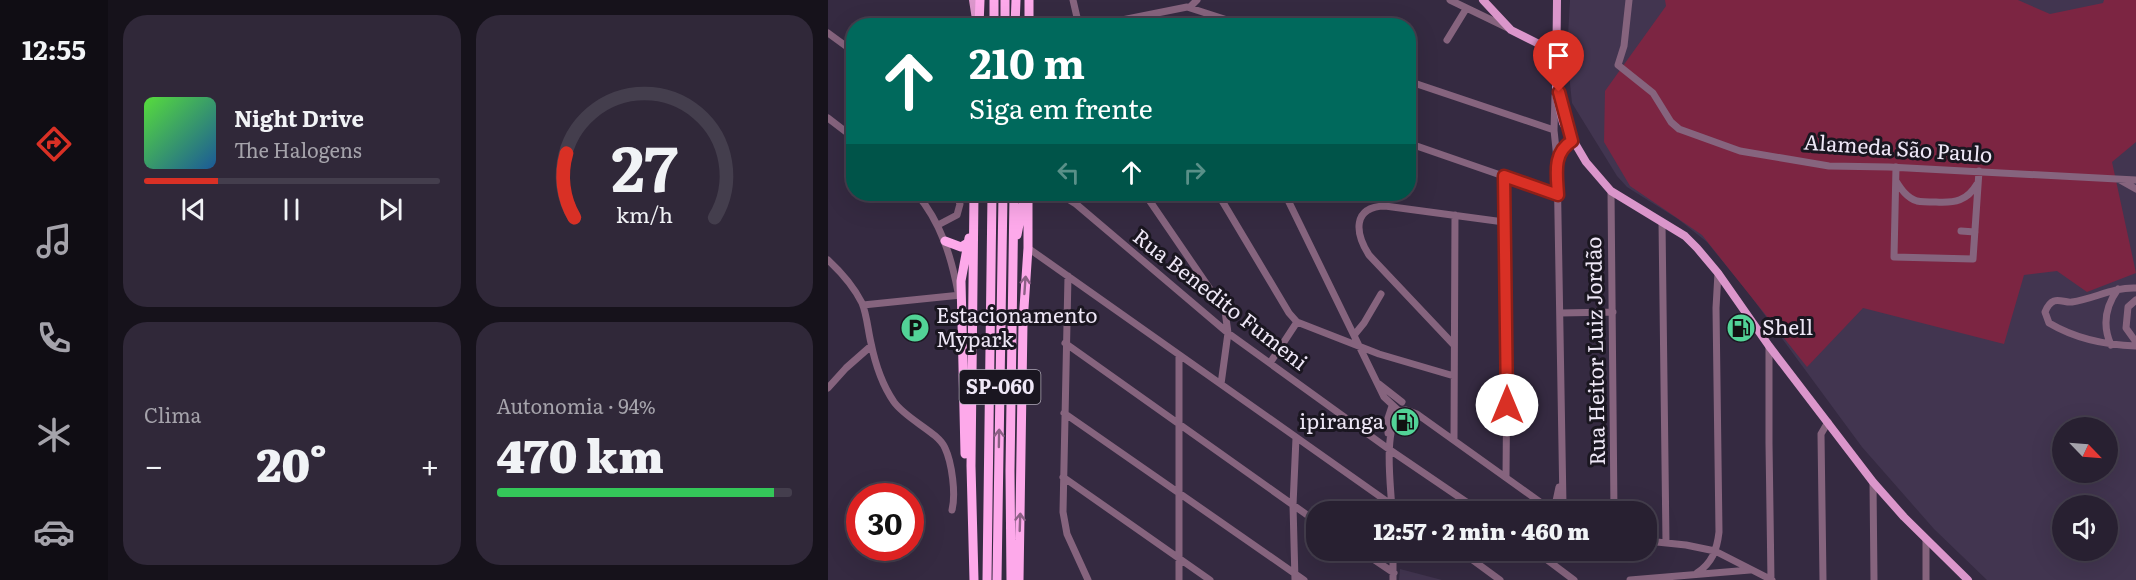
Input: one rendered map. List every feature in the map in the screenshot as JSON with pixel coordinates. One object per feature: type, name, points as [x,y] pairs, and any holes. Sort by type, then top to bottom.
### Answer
[{"type":"highway","points":[[979,18],[980,0]]},
{"type":"highway","points":[[994,0],[994,18]]},
{"type":"highway","points":[[1005,0],[1005,18]]},
{"type":"highway","points":[[1016,0],[1016,18]]},
{"type":"highway","points":[[1029,0],[1029,18]]},
{"type":"highway","name":"SP-060","points":[[974,201],[971,466],[974,580]]},
{"type":"highway","name":"SP-060","points":[[987,580],[992,201]]},
{"type":"highway","name":"SP-060","points":[[997,580],[1003,201]]},
{"type":"highway","name":"SP-060","points":[[1011,580],[1010,465],[1014,201]]},
{"type":"highway","points":[[1013,255],[1025,201]]},
{"type":"highway","points":[[1018,580],[1023,323],[1028,248],[1026,201]]},
{"type":"highway","points":[[974,206],[960,296],[969,528],[974,538]]},
{"type":"highway","points":[[945,242],[961,247],[969,242]]},
{"type":"main road","points":[[973,0],[976,18]]},
{"type":"main road","points":[[1483,0],[1510,30],[1540,44],[1555,59]]},
{"type":"main road","points":[[1557,0],[1555,59],[1560,115],[1572,141],[1594,173],[1611,191],[1691,242],[1718,273],[1769,346],[1873,482],[1926,540],[1968,580]]},
{"type":"main road","points":[[1540,44],[1550,42],[1555,37]]},
{"type":"street","points":[[1073,0],[1077,18]]},
{"type":"street","points":[[1190,7],[1197,0]]},
{"type":"street","points":[[1450,0],[1510,30]]},
{"type":"street","name":"Alameda São Paulo","points":[[1629,0],[1624,46],[1618,64],[1653,93],[1671,122],[1679,129],[1740,150],[1829,166],[1896,167],[2136,180]]},
{"type":"street","points":[[1129,18],[1180,7],[1190,7],[1222,18]]},
{"type":"street","points":[[1447,40],[1466,9]]},
{"type":"street","points":[[828,33],[846,46]]},
{"type":"street","points":[[1416,84],[1554,130]]},
{"type":"street","points":[[1556,90],[1554,130],[1557,159],[1561,314],[1561,501]]},
{"type":"street","points":[[828,118],[846,132]]},
{"type":"street","points":[[1557,159],[1564,146],[1572,141]]},
{"type":"street","points":[[1416,146],[1558,195]]},
{"type":"street","points":[[1896,167],[1894,256],[1973,259],[1979,171]]},
{"type":"street","points":[[1504,176],[1506,477]]},
{"type":"street","points":[[2116,179],[2136,189]]},
{"type":"street","points":[[1896,180],[1901,189],[1918,201],[1951,202],[1961,201],[1972,193],[1978,182]]},
{"type":"street","name":"Rua Heitor Luiz Jordão","points":[[1611,191],[1614,501]]},
{"type":"street","points":[[862,305],[960,296],[945,242],[938,225],[922,201]]},
{"type":"street","points":[[938,225],[957,215],[959,201]]},
{"type":"street","name":"Rua Benedito Fumeni","points":[[1073,201],[1228,333],[1390,445],[1466,501]]},
{"type":"street","points":[[1150,201],[1225,311],[1228,333],[1221,384]]},
{"type":"street","points":[[1222,201],[1289,313],[1297,322],[1362,348],[1454,376]]},
{"type":"street","points":[[1288,201],[1377,382],[1392,406],[1399,411],[1406,410],[1417,414]]},
{"type":"street","points":[[1454,345],[1369,255],[1363,246],[1358,225],[1366,210],[1374,207],[1404,208],[1504,222]]},
{"type":"street","points":[[1454,439],[1455,215]]},
{"type":"street","points":[[1662,222],[1666,543]]},
{"type":"street","points":[[1961,231],[1975,232]]},
{"type":"street","points":[[1028,248],[1382,501]]},
{"type":"street","points":[[828,260],[844,276],[862,305],[871,346],[894,402],[915,423],[941,442],[946,449],[954,488],[952,510]]},
{"type":"street","points":[[1697,573],[1711,562],[1719,524],[1716,308],[1718,273]]},
{"type":"street","points":[[1068,276],[1064,413],[1065,523],[1067,534],[1088,580]]},
{"type":"street","points":[[2136,288],[2118,289],[2082,301],[2068,303],[2056,301],[2049,304],[2045,312],[2047,320],[2053,326],[2078,337],[2111,345],[2136,344],[2126,328],[2128,307],[2136,300]]},
{"type":"street","points":[[2111,345],[2106,333],[2108,303],[2118,289]]},
{"type":"street","points":[[1355,334],[1381,294]]},
{"type":"street","points":[[1561,314],[1613,312]]},
{"type":"street","points":[[1270,363],[1297,322]]},
{"type":"street","points":[[1065,343],[1306,514]]},
{"type":"street","points":[[828,388],[871,346]]},
{"type":"street","points":[[1657,542],[1715,551],[1772,580],[1769,346]]},
{"type":"street","points":[[1179,356],[1179,580]]},
{"type":"street","points":[[1377,382],[1417,414],[1540,501]]},
{"type":"street","points":[[1392,501],[1388,418],[1392,406],[1402,402]]},
{"type":"street","points":[[1390,445],[1394,420],[1399,411]]},
{"type":"street","points":[[1064,413],[1295,577],[1304,580]]},
{"type":"street","points":[[1823,580],[1821,434],[1828,423]]},
{"type":"street","points":[[1295,577],[1293,505],[1296,438]]},
{"type":"street","points":[[1064,477],[1210,580]]},
{"type":"street","points":[[1873,482],[1874,580]]},
{"type":"street","points":[[1528,493],[1548,501]]},
{"type":"street","points":[[1926,540],[1926,580]]},
{"type":"street","points":[[1373,561],[1393,577]]},
{"type":"street","points":[[1393,561],[1393,577]]},
{"type":"street","points":[[1474,561],[1500,580]]},
{"type":"street","points":[[1549,561],[1574,580]]},
{"type":"street","points":[[1630,580],[1752,570]]},
{"type":"shaded area","points":[[1570,0],[2136,0],[2136,580],[1987,580],[1934,529],[1862,447],[1750,295],[1707,242],[1678,219],[1627,187],[1617,176],[1572,103],[1567,54]]},
{"type":"shaded area","points":[[1665,0],[2018,0],[2050,14],[2103,3],[2104,0],[2136,0],[2136,142],[2112,162],[2136,273],[2087,292],[2057,271],[2024,275],[2004,344],[1863,308],[1807,367],[1702,235],[1630,186],[1604,142],[1605,91],[1666,6]]},
{"type":"shaded area","points":[[1400,569],[1442,580],[1399,580]]},
{"type":"place","name":"Estacionamento Mypark","points":[[915,328]]},
{"type":"place","name":"Shell","points":[[1741,328]]},
{"type":"place","name":"ipiranga","points":[[1405,422]]},
{"type":"route","points":[[1507,405],[1504,176],[1558,195],[1557,159],[1564,146],[1572,141],[1559,92]]}]
